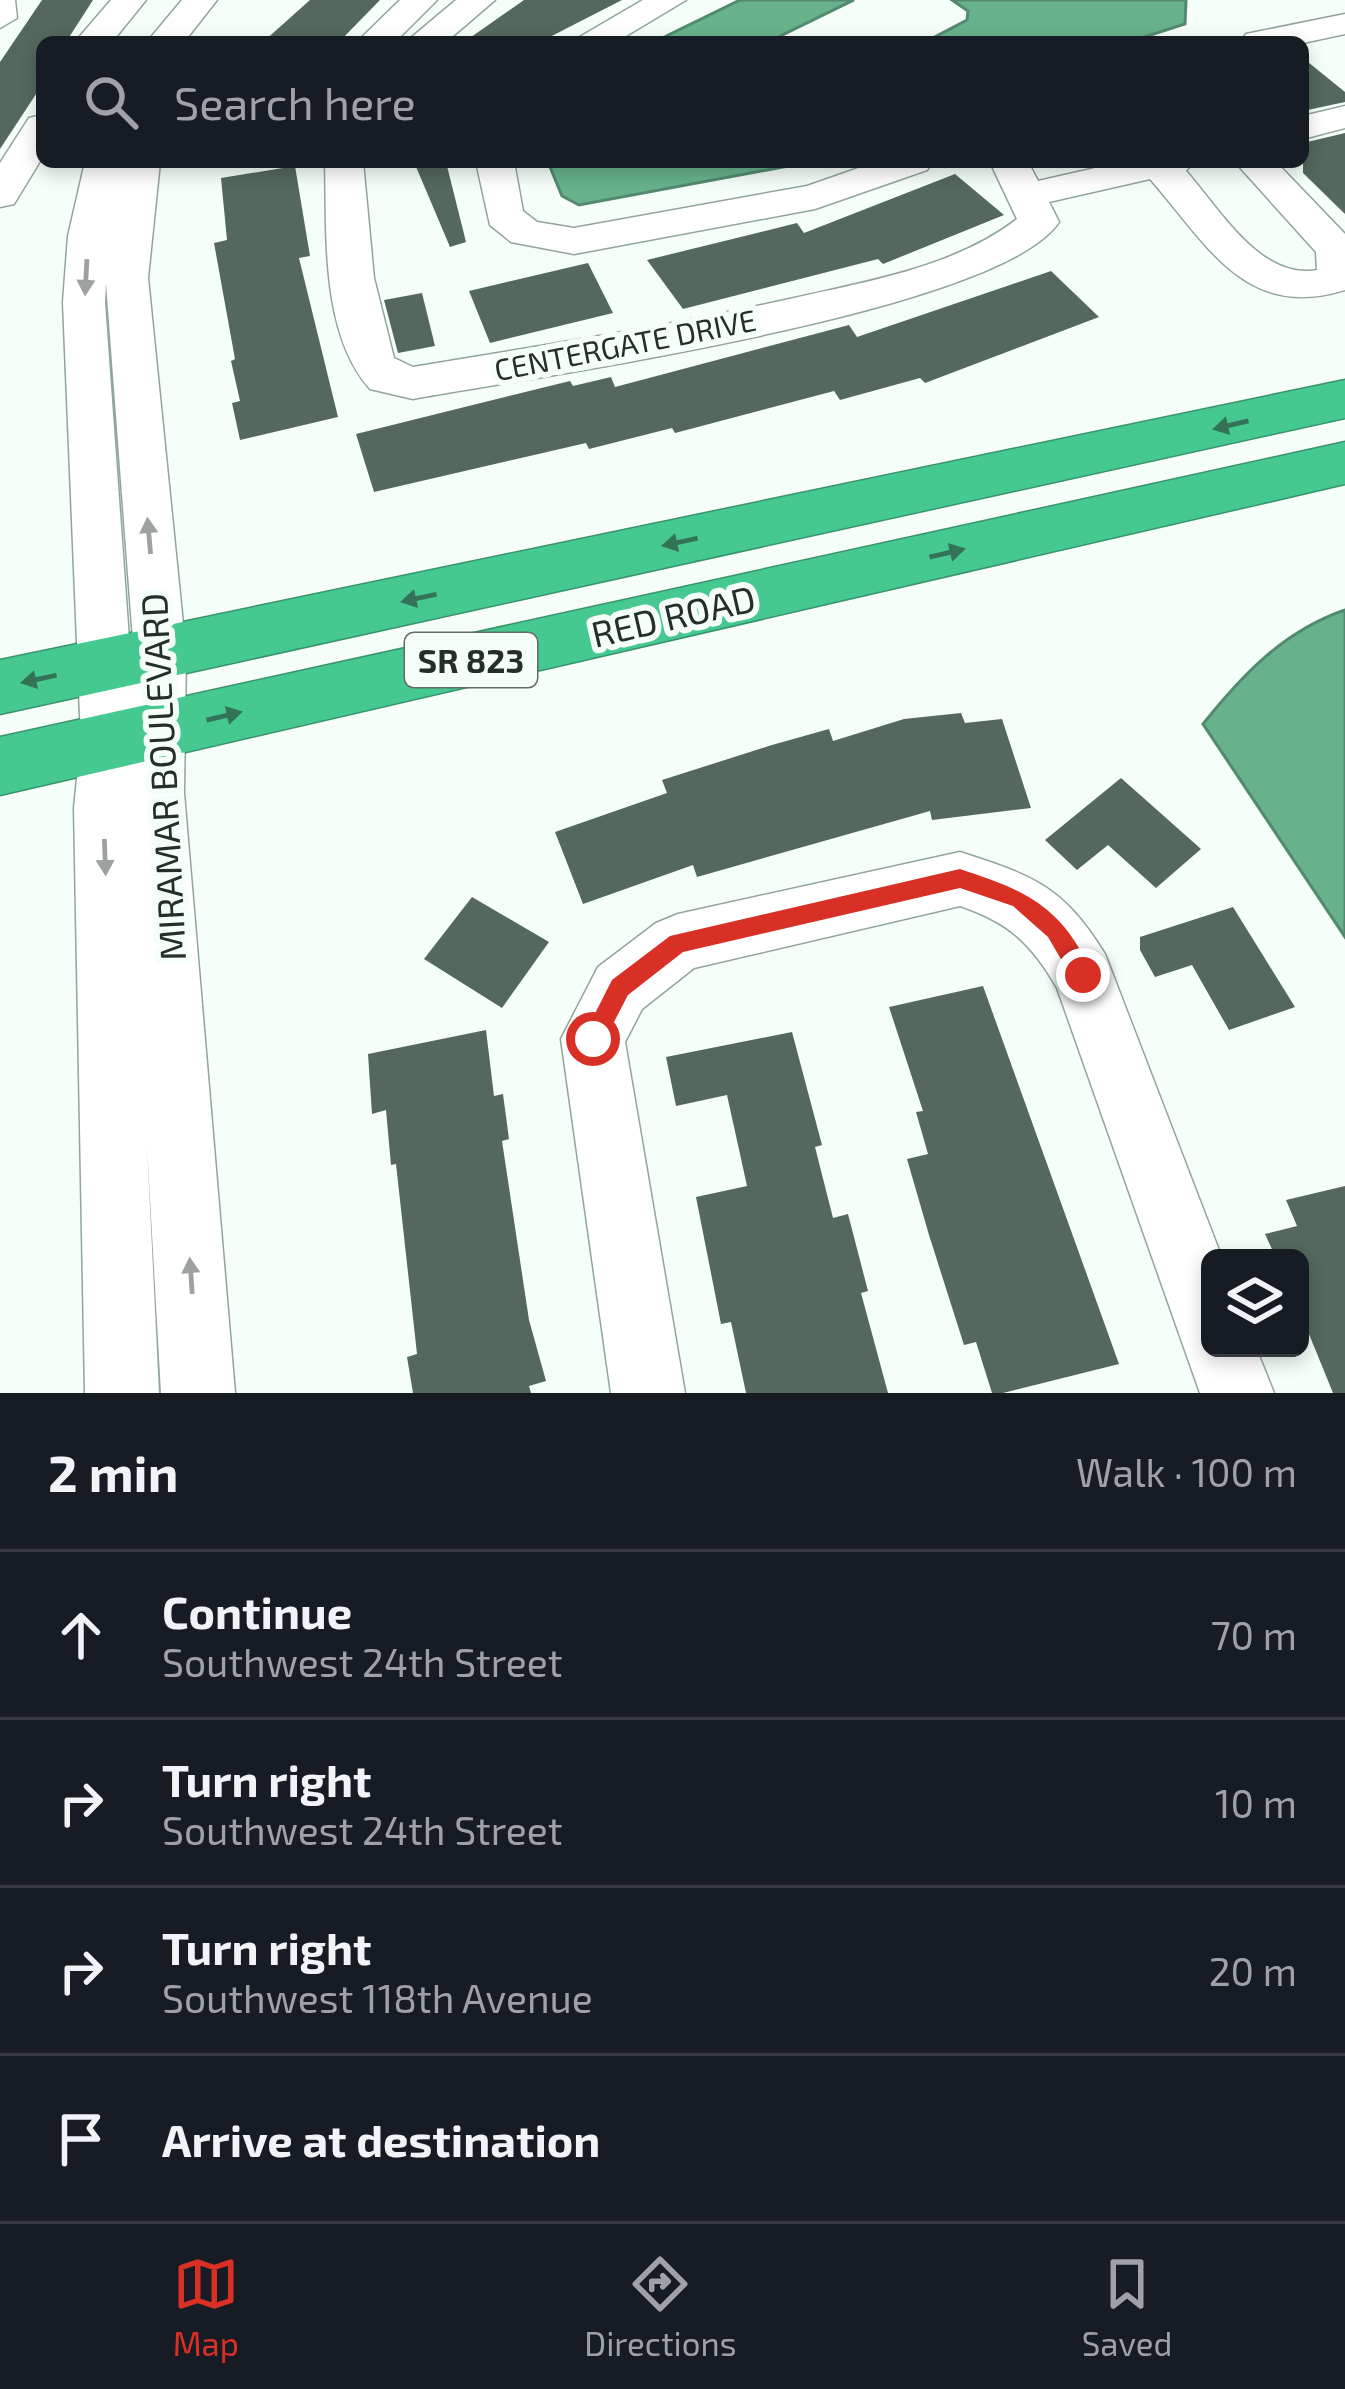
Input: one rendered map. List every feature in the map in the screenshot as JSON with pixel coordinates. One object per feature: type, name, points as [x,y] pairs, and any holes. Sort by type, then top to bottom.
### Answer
[{"type":"highway","name":"RED ROAD","points":[[0,687],[1345,399]]},
{"type":"highway","name":"RED ROAD","points":[[0,766],[1345,463]]},
{"type":"street","points":[[98,36],[129,0]]},
{"type":"street","points":[[170,36],[200,0]]},
{"type":"street","points":[[207,36],[236,0]]},
{"type":"street","points":[[381,36],[420,0]]},
{"type":"street","points":[[431,36],[476,0]]},
{"type":"street","points":[[600,36],[669,0]]},
{"type":"street","points":[[0,3],[0,18]]},
{"type":"street","points":[[1306,36],[1338,32]]},
{"type":"street","points":[[1309,126],[1345,117]]},
{"type":"street","points":[[0,195],[36,136]]},
{"type":"street","name":"MIRAMAR BOULEVARD","points":[[103,168],[88,236],[84,302],[131,659]]},
{"type":"street","name":"MIRAMAR BOULEVARD","points":[[140,168],[127,278],[134,735],[156,793],[198,1393]]},
{"type":"street","name":"CENTERGATE DRIVE","points":[[344,168],[349,266],[372,363],[385,378],[413,383],[827,306],[914,283],[1014,246],[1034,233],[1040,223],[1019,178],[1125,168]]},
{"type":"street","points":[[496,168],[504,216],[525,233],[574,241],[814,197],[897,168]]},
{"type":"street","points":[[1170,168],[1253,272],[1271,283],[1302,287],[1336,278],[1340,264],[1335,248],[1260,168]]},
{"type":"street","name":"MIRAMAR BOULEVARD","points":[[122,1393],[103,808],[134,735]]},
{"type":"street","points":[[647,1393],[593,1039],[620,988],[678,943],[960,879],[1020,898],[1056,929],[1083,975],[1201,1296]]},
{"type":"street","points":[[1223,1357],[1237,1393]]},
{"type":"shaded area","points":[[740,0],[854,0],[780,36],[666,36]]},
{"type":"shaded area","points":[[952,0],[1186,0],[1185,24],[1148,36],[936,36],[967,20],[968,11]]},
{"type":"shaded area","points":[[550,168],[778,168],[579,205],[562,196]]},
{"type":"shaded area","points":[[1345,610],[1345,937],[1203,724],[1266,656],[1303,630]]},
{"type":"building","points":[[42,0],[93,0],[70,36],[36,36],[36,94],[0,149],[0,62]]},
{"type":"building","points":[[310,0],[380,0],[345,36],[270,36]]},
{"type":"building","points":[[524,0],[622,0],[552,36],[473,36]]},
{"type":"building","points":[[1309,63],[1345,92],[1345,102],[1309,110]]},
{"type":"building","points":[[1345,133],[1345,214],[1303,173],[1303,168],[1309,168],[1309,142]]},
{"type":"building","points":[[295,168],[310,256],[299,258],[338,417],[240,440],[232,403],[240,401],[231,361],[235,359],[214,243],[227,240],[221,178]]},
{"type":"building","points":[[417,168],[448,168],[466,242],[450,247]]},
{"type":"building","points":[[955,174],[1004,215],[883,264],[878,259],[683,309],[647,260],[797,223],[804,233]]},
{"type":"building","points":[[588,263],[613,313],[490,343],[469,291]]},
{"type":"building","points":[[1051,271],[1099,317],[925,383],[920,378],[840,400],[834,391],[675,433],[672,428],[589,449],[586,443],[374,492],[356,434],[570,381],[573,386],[611,377],[615,387],[849,325],[857,337]]},
{"type":"building","points":[[422,293],[435,346],[398,353],[384,300]]},
{"type":"building","points":[[961,713],[965,723],[1002,719],[1031,808],[932,820],[930,811],[697,877],[693,865],[583,904],[555,832],[667,793],[662,780],[772,745],[829,729],[833,741],[904,719]]},
{"type":"building","points":[[1121,778],[1201,849],[1156,888],[1108,845],[1077,870],[1045,840]]},
{"type":"building","points":[[472,897],[549,942],[502,1008],[424,959]]},
{"type":"building","points":[[1233,907],[1295,1007],[1229,1030],[1192,965],[1155,977],[1140,950],[1140,937]]},
{"type":"building","points":[[983,986],[1119,1364],[1003,1393],[992,1393],[976,1342],[964,1345],[929,1235],[907,1159],[928,1154],[916,1112],[923,1111],[889,1007]]},
{"type":"building","points":[[486,1030],[494,1096],[503,1094],[509,1139],[502,1141],[529,1320],[546,1381],[529,1386],[531,1393],[413,1393],[407,1357],[417,1354],[396,1164],[391,1165],[386,1110],[372,1114],[368,1054]]},
{"type":"building","points":[[792,1032],[822,1145],[815,1147],[833,1218],[848,1214],[868,1291],[861,1293],[888,1393],[746,1393],[731,1322],[721,1324],[696,1197],[747,1186],[727,1095],[676,1106],[666,1057]]},
{"type":"building","points":[[1345,1186],[1345,1393],[1333,1393],[1309,1334],[1309,1249],[1272,1249],[1265,1234],[1297,1226],[1286,1200]]},
{"type":"route","points":[[593,1039],[620,988],[678,943],[960,879],[1020,898],[1056,929],[1083,975]]}]
